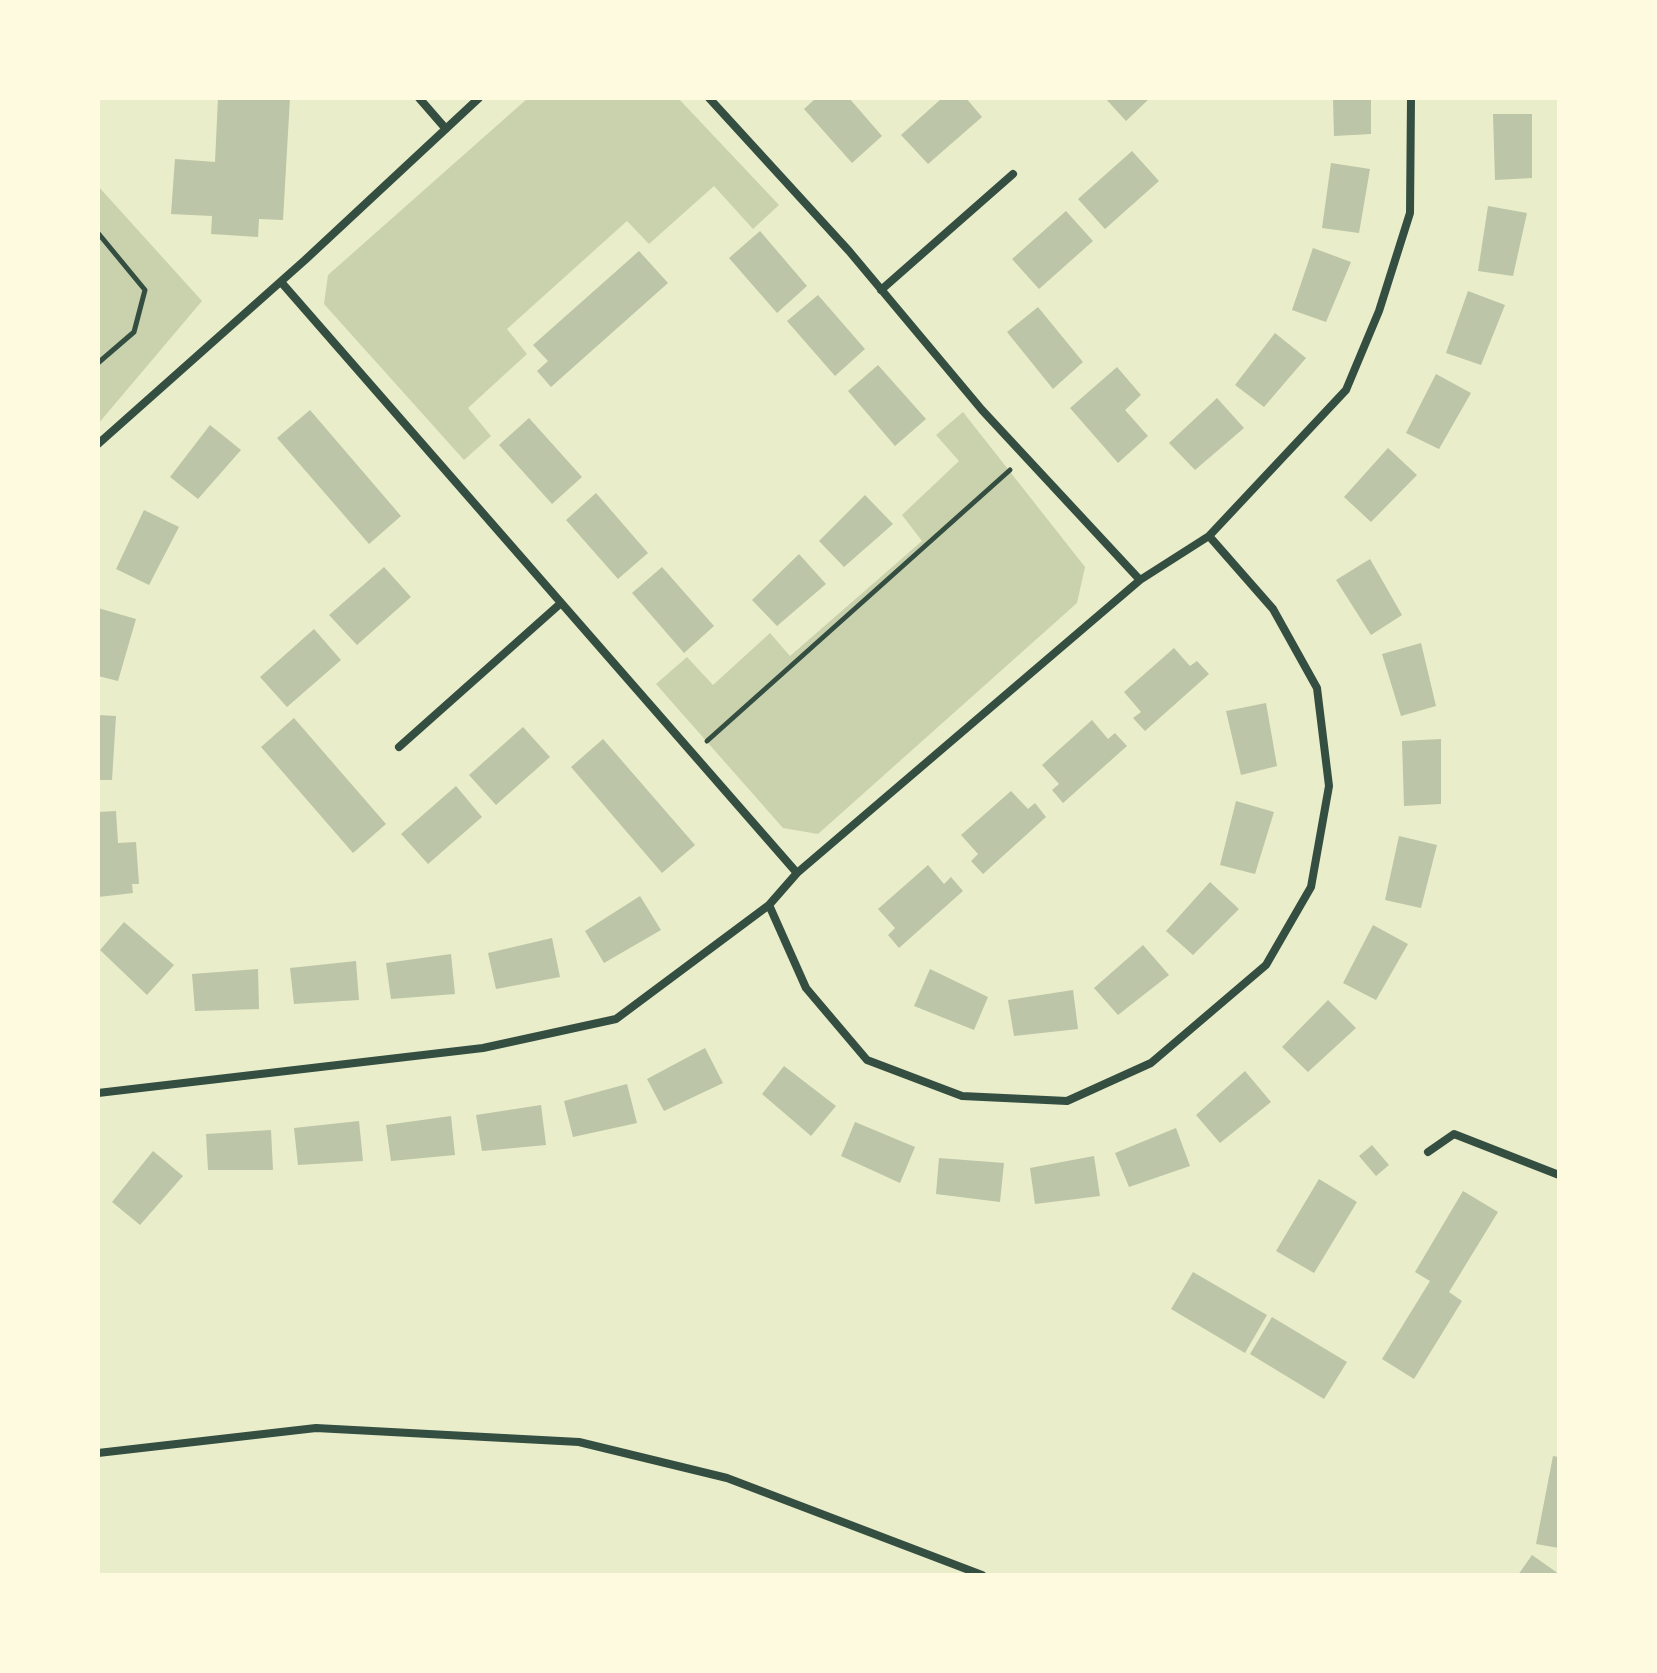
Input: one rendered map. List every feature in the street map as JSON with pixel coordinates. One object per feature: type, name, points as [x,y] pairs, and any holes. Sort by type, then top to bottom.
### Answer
[{"type":"street","points":[[419,98],[446,129]]},
{"type":"street","points":[[98,444],[281,282],[479,98]]},
{"type":"street","points":[[709,98],[849,251],[982,410],[1140,580]]},
{"type":"street","points":[[98,1093],[483,1048],[616,1019],[769,905],[797,873],[1140,580],[1209,536],[1346,390],[1379,311],[1410,213],[1411,98]]},
{"type":"street","points":[[881,290],[1013,174]]},
{"type":"street","points":[[281,282],[797,873]]},
{"type":"street","points":[[769,905],[806,988],[867,1060],[962,1096],[1067,1101],[1151,1063],[1266,965],[1311,887],[1329,786],[1317,688],[1273,609],[1209,536]]},
{"type":"street","points":[[399,747],[561,603]]},
{"type":"street","points":[[1428,1152],[1454,1134],[1559,1175]]},
{"type":"street","points":[[98,1453],[316,1428],[579,1442],[727,1478],[982,1575]]},
{"type":"path","points":[[98,233],[145,290],[134,332],[98,363]]},
{"type":"path","points":[[712,736],[1025,456]]},
{"type":"green space","points":[[528,98],[678,98],[779,205],[753,229],[714,186],[649,244],[627,221],[507,329],[527,354],[468,408],[491,436],[464,460],[324,304],[328,275]]},
{"type":"green space","points":[[98,186],[202,301],[98,424]]},
{"type":"green space","points":[[963,412],[1085,567],[1077,603],[818,834],[783,828],[656,684],[687,657],[713,685],[770,633],[790,656],[922,541],[902,515],[959,461],[936,435]]},
{"type":"building","points":[[218,98],[290,98],[283,220],[259,219],[258,237],[211,234],[212,216],[171,214],[175,159],[215,162]]},
{"type":"building","points":[[816,98],[849,98],[882,136],[852,163],[804,109]]},
{"type":"building","points":[[942,98],[966,98],[982,117],[928,164],[901,135]]},
{"type":"building","points":[[1105,98],[1150,98],[1126,121]]},
{"type":"building","points":[[1333,98],[1371,98],[1371,134],[1334,136]]},
{"type":"building","points":[[1493,114],[1532,114],[1532,178],[1495,180]]},
{"type":"building","points":[[1132,151],[1159,181],[1105,229],[1078,199]]},
{"type":"building","points":[[1331,163],[1370,169],[1359,233],[1322,228]]},
{"type":"building","points":[[1488,206],[1527,213],[1513,276],[1478,271]]},
{"type":"building","points":[[1066,211],[1093,241],[1039,289],[1012,259]]},
{"type":"building","points":[[760,231],[807,286],[777,313],[729,258]]},
{"type":"building","points":[[1313,248],[1351,262],[1326,322],[1292,310]]},
{"type":"building","points":[[639,251],[668,283],[551,387],[537,371],[548,361],[533,345]]},
{"type":"building","points":[[1468,291],[1505,305],[1481,365],[1446,353]]},
{"type":"building","points":[[818,295],[865,349],[835,376],[787,321]]},
{"type":"building","points":[[1038,307],[1083,362],[1053,389],[1007,332]]},
{"type":"building","points":[[1275,333],[1306,358],[1264,407],[1235,385]]},
{"type":"building","points":[[878,365],[926,419],[895,446],[848,391]]},
{"type":"building","points":[[1117,367],[1141,395],[1125,410],[1148,436],[1118,463],[1070,408]]},
{"type":"building","points":[[1436,374],[1471,393],[1439,449],[1406,433]]},
{"type":"building","points":[[1217,398],[1244,428],[1195,470],[1169,443]]},
{"type":"building","points":[[310,410],[401,516],[369,544],[277,438]]},
{"type":"building","points":[[529,418],[582,477],[552,504],[499,445]]},
{"type":"building","points":[[210,425],[241,450],[198,499],[170,477]]},
{"type":"building","points":[[1388,448],[1417,475],[1371,522],[1344,497]]},
{"type":"building","points":[[596,493],[648,553],[618,579],[566,520]]},
{"type":"building","points":[[865,495],[893,524],[844,567],[819,541]]},
{"type":"building","points":[[144,510],[179,527],[149,585],[116,569]]},
{"type":"building","points":[[799,554],[826,584],[777,626],[752,600]]},
{"type":"building","points":[[1370,559],[1402,615],[1371,635],[1336,580]]},
{"type":"building","points":[[384,567],[411,597],[357,645],[329,615]]},
{"type":"building","points":[[662,567],[714,626],[684,653],[632,593]]},
{"type":"building","points":[[98,608],[136,619],[118,681],[98,676]]},
{"type":"building","points":[[314,629],[341,660],[287,707],[260,677]]},
{"type":"building","points":[[1421,643],[1436,706],[1401,716],[1382,654]]},
{"type":"building","points":[[1174,648],[1190,666],[1197,661],[1209,674],[1145,731],[1133,718],[1141,712],[1124,692]]},
{"type":"building","points":[[1266,703],[1277,766],[1241,775],[1226,711]]},
{"type":"building","points":[[98,715],[116,716],[112,780],[98,780]]},
{"type":"building","points":[[294,718],[386,824],[353,853],[261,747]]},
{"type":"building","points":[[1092,720],[1108,739],[1115,733],[1127,746],[1063,803],[1052,790],[1059,784],[1042,765]]},
{"type":"building","points":[[523,727],[550,757],[496,805],[469,775]]},
{"type":"building","points":[[603,739],[695,845],[662,873],[571,767]]},
{"type":"building","points":[[1441,739],[1441,804],[1404,806],[1402,741]]},
{"type":"building","points":[[456,786],[482,817],[428,864],[401,834]]},
{"type":"building","points":[[1011,791],[1028,809],[1035,803],[1046,817],[983,874],[971,861],[978,854],[961,835]]},
{"type":"building","points":[[1236,801],[1274,812],[1255,874],[1220,865]]},
{"type":"building","points":[[116,811],[118,843],[136,842],[139,884],[132,884],[133,893],[98,897],[98,812]]},
{"type":"building","points":[[1399,836],[1437,845],[1421,908],[1385,900]]},
{"type":"building","points":[[928,865],[944,884],[951,877],[963,891],[899,948],[888,935],[895,928],[878,909]]},
{"type":"building","points":[[1210,882],[1239,909],[1193,955],[1166,931]]},
{"type":"building","points":[[640,896],[661,930],[604,963],[585,931]]},
{"type":"building","points":[[124,922],[174,965],[147,995],[100,950]]},
{"type":"building","points":[[1373,925],[1408,944],[1376,1000],[1343,983]]},
{"type":"building","points":[[552,938],[560,977],[496,989],[488,953]]},
{"type":"building","points":[[1143,945],[1169,975],[1118,1015],[1094,988]]},
{"type":"building","points":[[451,954],[455,994],[391,999],[386,963]]},
{"type":"building","points":[[356,961],[359,1000],[294,1004],[290,968]]},
{"type":"building","points":[[258,969],[259,1009],[195,1011],[192,974]]},
{"type":"building","points":[[930,969],[988,997],[974,1030],[914,1006]]},
{"type":"building","points":[[1073,990],[1078,1029],[1014,1036],[1008,1000]]},
{"type":"building","points":[[1328,1000],[1356,1028],[1308,1072],[1282,1047]]},
{"type":"building","points":[[705,1048],[723,1083],[664,1111],[647,1079]]},
{"type":"building","points":[[784,1066],[836,1106],[811,1136],[762,1094]]},
{"type":"building","points":[[1245,1071],[1271,1102],[1220,1143],[1196,1115]]},
{"type":"building","points":[[627,1084],[637,1123],[573,1137],[564,1101]]},
{"type":"building","points":[[541,1105],[546,1145],[482,1151],[476,1115]]},
{"type":"building","points":[[451,1116],[455,1155],[391,1161],[386,1125]]},
{"type":"building","points":[[359,1121],[363,1161],[298,1165],[294,1128]]},
{"type":"building","points":[[855,1122],[915,1147],[900,1183],[841,1156]]},
{"type":"building","points":[[1176,1128],[1190,1166],[1129,1187],[1115,1153]]},
{"type":"building","points":[[271,1130],[273,1170],[208,1170],[206,1134]]},
{"type":"building","points":[[1372,1145],[1389,1165],[1376,1176],[1359,1156]]},
{"type":"building","points":[[153,1151],[183,1176],[140,1225],[112,1202]]},
{"type":"building","points":[[1094,1156],[1100,1196],[1035,1204],[1030,1168]]},
{"type":"building","points":[[939,1158],[1004,1163],[1000,1202],[936,1194]]},
{"type":"building","points":[[1319,1179],[1357,1202],[1314,1273],[1276,1251]]},
{"type":"building","points":[[1463,1191],[1498,1212],[1449,1292],[1462,1301],[1414,1379],[1382,1359],[1430,1281],[1415,1272]]},
{"type":"building","points":[[1193,1272],[1267,1315],[1245,1353],[1171,1309]]},
{"type":"building","points":[[1272,1317],[1347,1362],[1324,1399],[1250,1354]]},
{"type":"building","points":[[1553,1456],[1559,1457],[1559,1548],[1536,1544]]},
{"type":"building","points":[[1532,1555],[1559,1574],[1559,1575],[1518,1575]]}]
